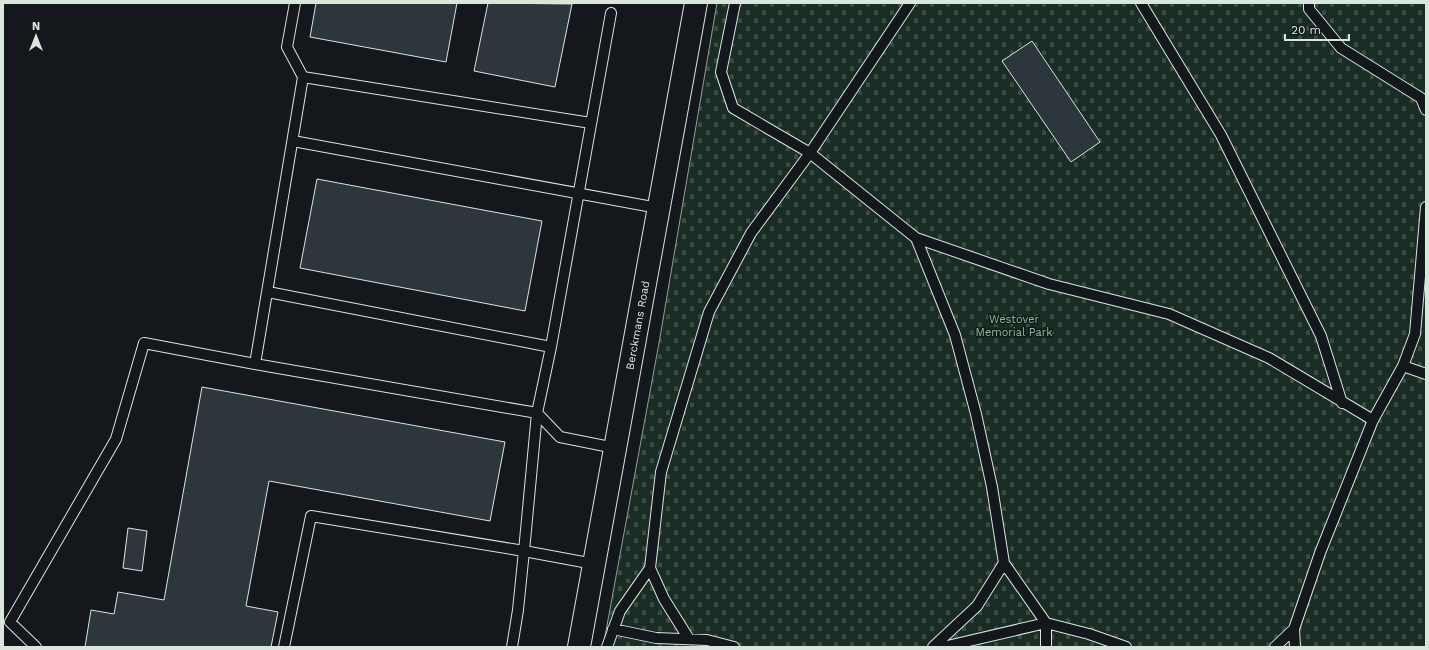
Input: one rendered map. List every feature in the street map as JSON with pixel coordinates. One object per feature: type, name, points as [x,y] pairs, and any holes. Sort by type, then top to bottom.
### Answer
[{"type":"main road","name":"Berckmans Road","points":[[580,647],[696,3]]},
{"type":"lane","points":[[255,364],[303,77],[287,47],[295,3]]},
{"type":"lane","points":[[735,3],[721,72],[733,108],[810,153],[916,238],[1049,284],[1168,314],[1269,358],[1342,403],[1373,420]]},
{"type":"lane","points":[[607,647],[620,611],[650,568],[661,472],[709,312],[751,233],[810,153],[910,3]]},
{"type":"lane","points":[[1140,3],[1221,135],[1321,336],[1342,403]]},
{"type":"lane","points":[[1309,3],[1309,9],[1341,48],[1421,98],[1426,110]]},
{"type":"lane","points":[[512,647],[518,610],[537,413],[551,347],[610,13]]},
{"type":"lane","points":[[303,77],[591,123]]},
{"type":"lane","points":[[293,141],[658,208]]},
{"type":"lane","points":[[1295,647],[1294,629],[1320,553],[1373,420],[1403,366],[1415,334],[1426,207]]},
{"type":"lane","points":[[916,238],[955,335],[976,414],[992,487],[1004,563],[1046,623],[1046,647]]},
{"type":"lane","points":[[268,292],[551,347]]},
{"type":"lane","points":[[36,647],[10,622],[116,439],[144,343],[255,364],[537,413],[560,436],[615,448]]},
{"type":"lane","points":[[1403,366],[1426,374]]},
{"type":"lane","points":[[284,647],[311,516],[594,564]]},
{"type":"lane","points":[[933,647],[977,606],[1004,563]]},
{"type":"lane","points":[[650,568],[664,599],[689,639]]},
{"type":"lane","points":[[943,647],[1046,623],[1089,634],[1126,647]]},
{"type":"lane","points":[[613,629],[656,638],[707,640],[734,647]]},
{"type":"lane","points":[[1275,647],[1294,629]]},
{"type":"green space","name":"Westover Memorial Park","points":[[717,3],[1426,3],[1426,647],[603,647],[659,343]]},
{"type":"building","points":[[316,3],[457,3],[446,62],[310,37]]},
{"type":"building","points":[[488,3],[572,4],[555,87],[474,71]]},
{"type":"building","points":[[1032,41],[1100,142],[1071,162],[1002,61]]},
{"type":"building","points":[[317,179],[542,221],[525,311],[300,268]]},
{"type":"building","points":[[202,387],[505,442],[490,521],[269,481],[246,606],[278,612],[271,647],[85,647],[91,610],[114,614],[118,592],[164,600]]},
{"type":"building","points":[[128,528],[147,531],[142,571],[123,568]]}]
